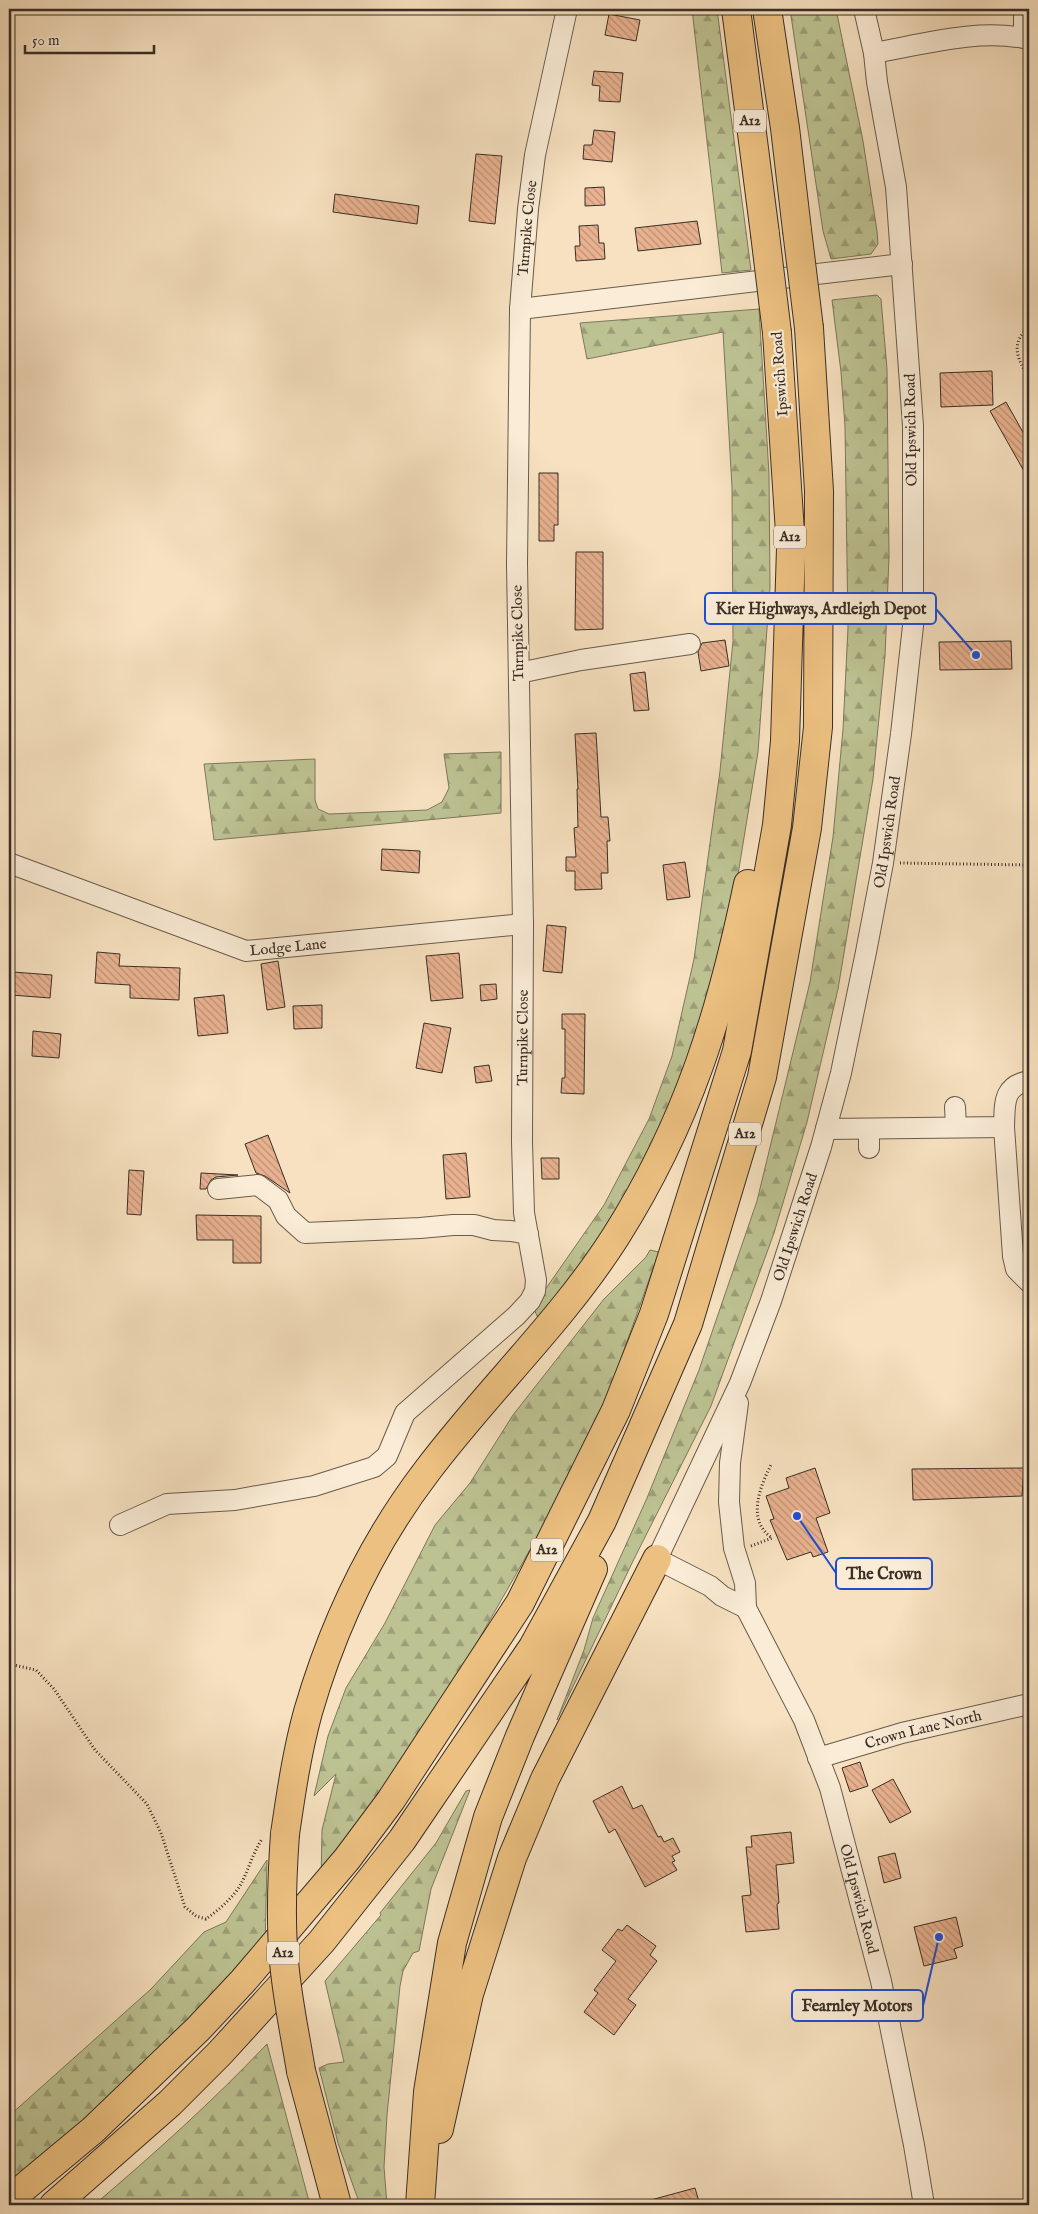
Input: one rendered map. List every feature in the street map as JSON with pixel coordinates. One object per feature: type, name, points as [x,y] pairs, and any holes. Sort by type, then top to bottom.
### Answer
[{"type":"highway","name":"Ipswich Road","points":[[736,9],[777,333],[791,548],[785,741]]},
{"type":"highway","name":"A12","points":[[54,2205],[170,2104],[220,2053],[322,1940],[402,1840],[533,1647],[602,1521],[688,1324],[762,1077],[807,828],[818,727],[819,491],[809,328],[785,128],[767,9]]},
{"type":"highway","name":"A12","points":[[336,2205],[301,2070],[287,1989],[276,1833],[313,1696],[344,1611],[362,1573],[400,1511],[425,1473],[544,1331],[614,1239],[653,1172],[675,1128],[712,1032],[730,969],[750,874],[764,794],[785,741]]},
{"type":"highway","name":"A12","points":[[9,2200],[93,2130],[155,2072],[243,1981],[292,1925],[347,1859],[391,1800],[520,1603],[616,1410],[654,1314],[734,1061],[777,825],[785,741]]},
{"type":"highway","name":"A12","points":[[421,2205],[428,2092],[452,1943],[488,1817],[520,1736],[592,1574],[602,1521]]},
{"type":"highway","name":"A12","points":[[421,2205],[469,1994],[512,1858],[545,1779],[657,1559]]},
{"type":"street","name":"Turnpike Close","points":[[120,1525],[167,1504],[235,1500],[314,1486],[374,1467],[387,1456],[405,1413],[516,1316],[530,1301],[535,1291],[533,1260],[524,1213],[522,1142],[522,924],[517,554],[520,309],[528,209],[535,155],[566,9]]},
{"type":"street","name":"Old Ipswich Road","points":[[657,1559],[740,1383],[793,1235],[826,1129],[841,1073],[883,862],[901,734],[913,626],[913,426],[896,187],[877,82],[874,53],[864,9]]},
{"type":"street","points":[[874,53],[957,38],[1008,34],[1026,39],[1024,9]]},
{"type":"street","points":[[520,309],[902,264]]},
{"type":"street","points":[[519,673],[581,660],[690,644]]},
{"type":"street","name":"Lodge Lane","points":[[9,863],[246,950],[522,924]]},
{"type":"street","points":[[1029,1081],[1018,1083],[1008,1091],[1004,1128],[1013,1256],[1016,1269],[1029,1282]]},
{"type":"street","points":[[955,1106],[956,1127]]},
{"type":"street","points":[[826,1129],[1004,1128]]},
{"type":"street","points":[[869,1129],[869,1148]]},
{"type":"street","points":[[218,1189],[258,1186],[278,1200],[286,1216],[305,1233],[474,1225],[493,1230],[528,1234]]},
{"type":"street","name":"Old Ipswich Road","points":[[740,1383],[728,1488],[730,1520],[735,1552],[745,1583],[746,1608],[800,1712],[830,1788],[881,1981],[924,2205]]},
{"type":"street","points":[[657,1559],[710,1586],[722,1596],[746,1608]]},
{"type":"street","name":"Crown Lane North","points":[[818,1758],[902,1733],[1029,1704]]},
{"type":"path","points":[[1029,327],[1021,334],[1016,344],[1017,356],[1029,379]]},
{"type":"path","points":[[883,862],[1029,865]]},
{"type":"path","points":[[735,1552],[772,1538],[767,1535],[760,1522],[757,1510],[759,1494],[772,1463]]},
{"type":"path","points":[[9,1664],[36,1670],[54,1689],[95,1750],[147,1804],[161,1833],[185,1907],[196,1916],[206,1919],[218,1911],[241,1884],[252,1855],[276,1833]]},
{"type":"green space","points":[[692,9],[717,9],[751,270],[722,273]]},
{"type":"green space","points":[[790,9],[836,9],[863,141],[877,231],[878,244],[871,254],[831,259],[823,231]]},
{"type":"green space","points":[[877,295],[881,299],[887,369],[889,557],[885,656],[873,779],[838,989],[807,1122],[774,1233],[711,1406],[633,1561],[557,1720],[584,1650],[593,1618],[647,1498],[699,1370],[757,1201],[810,982],[833,837],[843,729],[848,628],[845,426],[841,372],[832,300]]},
{"type":"green space","points":[[759,309],[769,474],[770,587],[758,752],[733,905],[701,1031],[646,1162],[608,1225],[577,1270],[538,1318],[533,1307],[604,1205],[649,1119],[672,1056],[694,959],[720,771],[733,641],[732,487],[723,332],[587,359],[580,323]]},
{"type":"green space","points":[[501,752],[501,813],[214,840],[204,764],[315,759],[315,800],[318,809],[329,814],[427,810],[442,802],[449,788],[444,754]]},
{"type":"green space","points":[[650,1250],[659,1252],[590,1445],[384,1805],[321,1883],[322,1830],[336,1774],[314,1796],[328,1736],[346,1688],[385,1623],[435,1525],[470,1483],[513,1415],[604,1299],[646,1257]]},
{"type":"green space","points":[[470,1790],[431,1889],[419,1951],[413,1953],[403,1971],[400,1986],[387,2115],[384,2167],[387,2205],[360,2205],[338,2143],[319,2068],[328,2064],[344,2062],[325,1981],[381,1915],[380,1913],[436,1843],[466,1791]]},
{"type":"green space","points":[[267,1860],[265,1949],[98,2112],[9,2183],[9,2116],[151,1989],[204,1932],[226,1922]]},
{"type":"green space","points":[[267,2044],[310,2205],[94,2205],[183,2127]]},
{"type":"building","points":[[609,14],[640,20],[636,41],[605,35]]},
{"type":"building","points":[[594,71],[623,73],[620,102],[599,101],[600,86],[592,85]]},
{"type":"building","points":[[594,130],[615,132],[612,162],[583,159],[584,145],[592,145]]},
{"type":"building","points":[[476,154],[502,156],[495,224],[469,221]]},
{"type":"building","points":[[604,187],[605,205],[585,206],[585,188]]},
{"type":"building","points":[[335,194],[419,206],[417,224],[333,212]]},
{"type":"building","points":[[697,221],[701,244],[638,251],[635,228]]},
{"type":"building","points":[[598,225],[599,243],[604,243],[605,259],[576,261],[575,246],[580,246],[579,226]]},
{"type":"building","points":[[992,371],[993,405],[941,407],[940,373]]},
{"type":"building","points":[[1006,402],[1029,443],[1029,480],[990,411]]},
{"type":"building","points":[[539,473],[558,473],[558,525],[554,525],[554,541],[539,541]]},
{"type":"building","points":[[576,552],[603,552],[603,629],[575,630]]},
{"type":"building","points":[[725,640],[729,666],[701,671],[698,652],[702,643]]},
{"type":"building","points":[[1011,641],[1012,669],[940,670],[939,642]]},
{"type":"building","points":[[645,672],[649,710],[634,711],[630,674]]},
{"type":"building","points":[[596,733],[601,817],[608,817],[610,841],[607,841],[608,873],[601,873],[602,889],[575,890],[575,871],[566,871],[566,857],[576,857],[574,828],[578,827],[578,789],[575,734]]},
{"type":"building","points":[[382,849],[420,851],[419,873],[381,870]]},
{"type":"building","points":[[685,862],[690,897],[667,900],[663,865]]},
{"type":"building","points":[[547,925],[566,927],[562,973],[543,971]]},
{"type":"building","points":[[97,952],[120,954],[119,966],[180,968],[179,1000],[130,998],[130,985],[95,983]]},
{"type":"building","points":[[459,953],[463,998],[431,1001],[426,956]]},
{"type":"building","points":[[278,961],[285,1007],[267,1010],[261,964]]},
{"type":"building","points":[[13,972],[52,975],[50,998],[11,995]]},
{"type":"building","points":[[496,984],[497,999],[481,1001],[480,985]]},
{"type":"building","points":[[224,995],[228,1033],[198,1036],[194,998]]},
{"type":"building","points":[[322,1005],[322,1028],[294,1029],[293,1006]]},
{"type":"building","points":[[562,1014],[585,1014],[584,1094],[561,1093],[562,1078],[565,1078],[565,1029],[562,1029]]},
{"type":"building","points":[[424,1023],[451,1028],[442,1073],[416,1068]]},
{"type":"building","points":[[33,1031],[61,1034],[59,1058],[32,1056]]},
{"type":"building","points":[[489,1065],[492,1081],[476,1083],[474,1067]]},
{"type":"building","points":[[268,1135],[290,1193],[265,1176],[256,1173],[245,1144]]},
{"type":"building","points":[[466,1153],[470,1197],[446,1199],[443,1155]]},
{"type":"building","points":[[541,1158],[559,1158],[559,1179],[542,1179]]},
{"type":"building","points":[[129,1170],[144,1171],[141,1215],[127,1214]]},
{"type":"building","points":[[201,1173],[238,1175],[216,1177],[211,1180],[206,1189],[200,1189]]},
{"type":"building","points":[[196,1215],[261,1216],[261,1263],[233,1263],[233,1240],[197,1240]]},
{"type":"building","points":[[815,1468],[830,1513],[816,1518],[828,1552],[813,1557],[811,1552],[787,1560],[770,1520],[774,1519],[766,1496],[789,1488],[786,1478]]},
{"type":"building","points":[[1024,1468],[1022,1496],[913,1500],[912,1469]]},
{"type":"building","points":[[860,1762],[868,1786],[850,1792],[842,1768]]},
{"type":"building","points":[[893,1779],[911,1812],[890,1823],[872,1790]]},
{"type":"building","points":[[622,1786],[633,1809],[642,1805],[658,1837],[661,1836],[664,1842],[673,1838],[680,1852],[672,1856],[675,1861],[672,1862],[677,1870],[645,1887],[615,1829],[609,1833],[593,1801]]},
{"type":"building","points":[[791,1832],[794,1863],[776,1865],[779,1929],[746,1932],[742,1896],[751,1895],[746,1847],[752,1847],[751,1836]]},
{"type":"building","points":[[895,1853],[901,1878],[884,1883],[878,1857]]},
{"type":"building","points":[[956,1917],[963,1946],[954,1949],[957,1958],[924,1966],[914,1927]]},
{"type":"building","points":[[627,1925],[656,1946],[650,1955],[657,1961],[628,1999],[636,2005],[614,2035],[584,2012],[598,1993],[594,1990],[616,1961],[602,1950],[618,1929],[622,1931]]},
{"type":"building","points":[[695,2188],[700,2205],[647,2205],[647,2201]]},
{"type":"place","name":"Kier Highways, Ardleigh Depot","points":[[976,655]]},
{"type":"place","name":"The Crown","points":[[797,1516]]},
{"type":"place","name":"Fearnley Motors","points":[[939,1937]]}]
